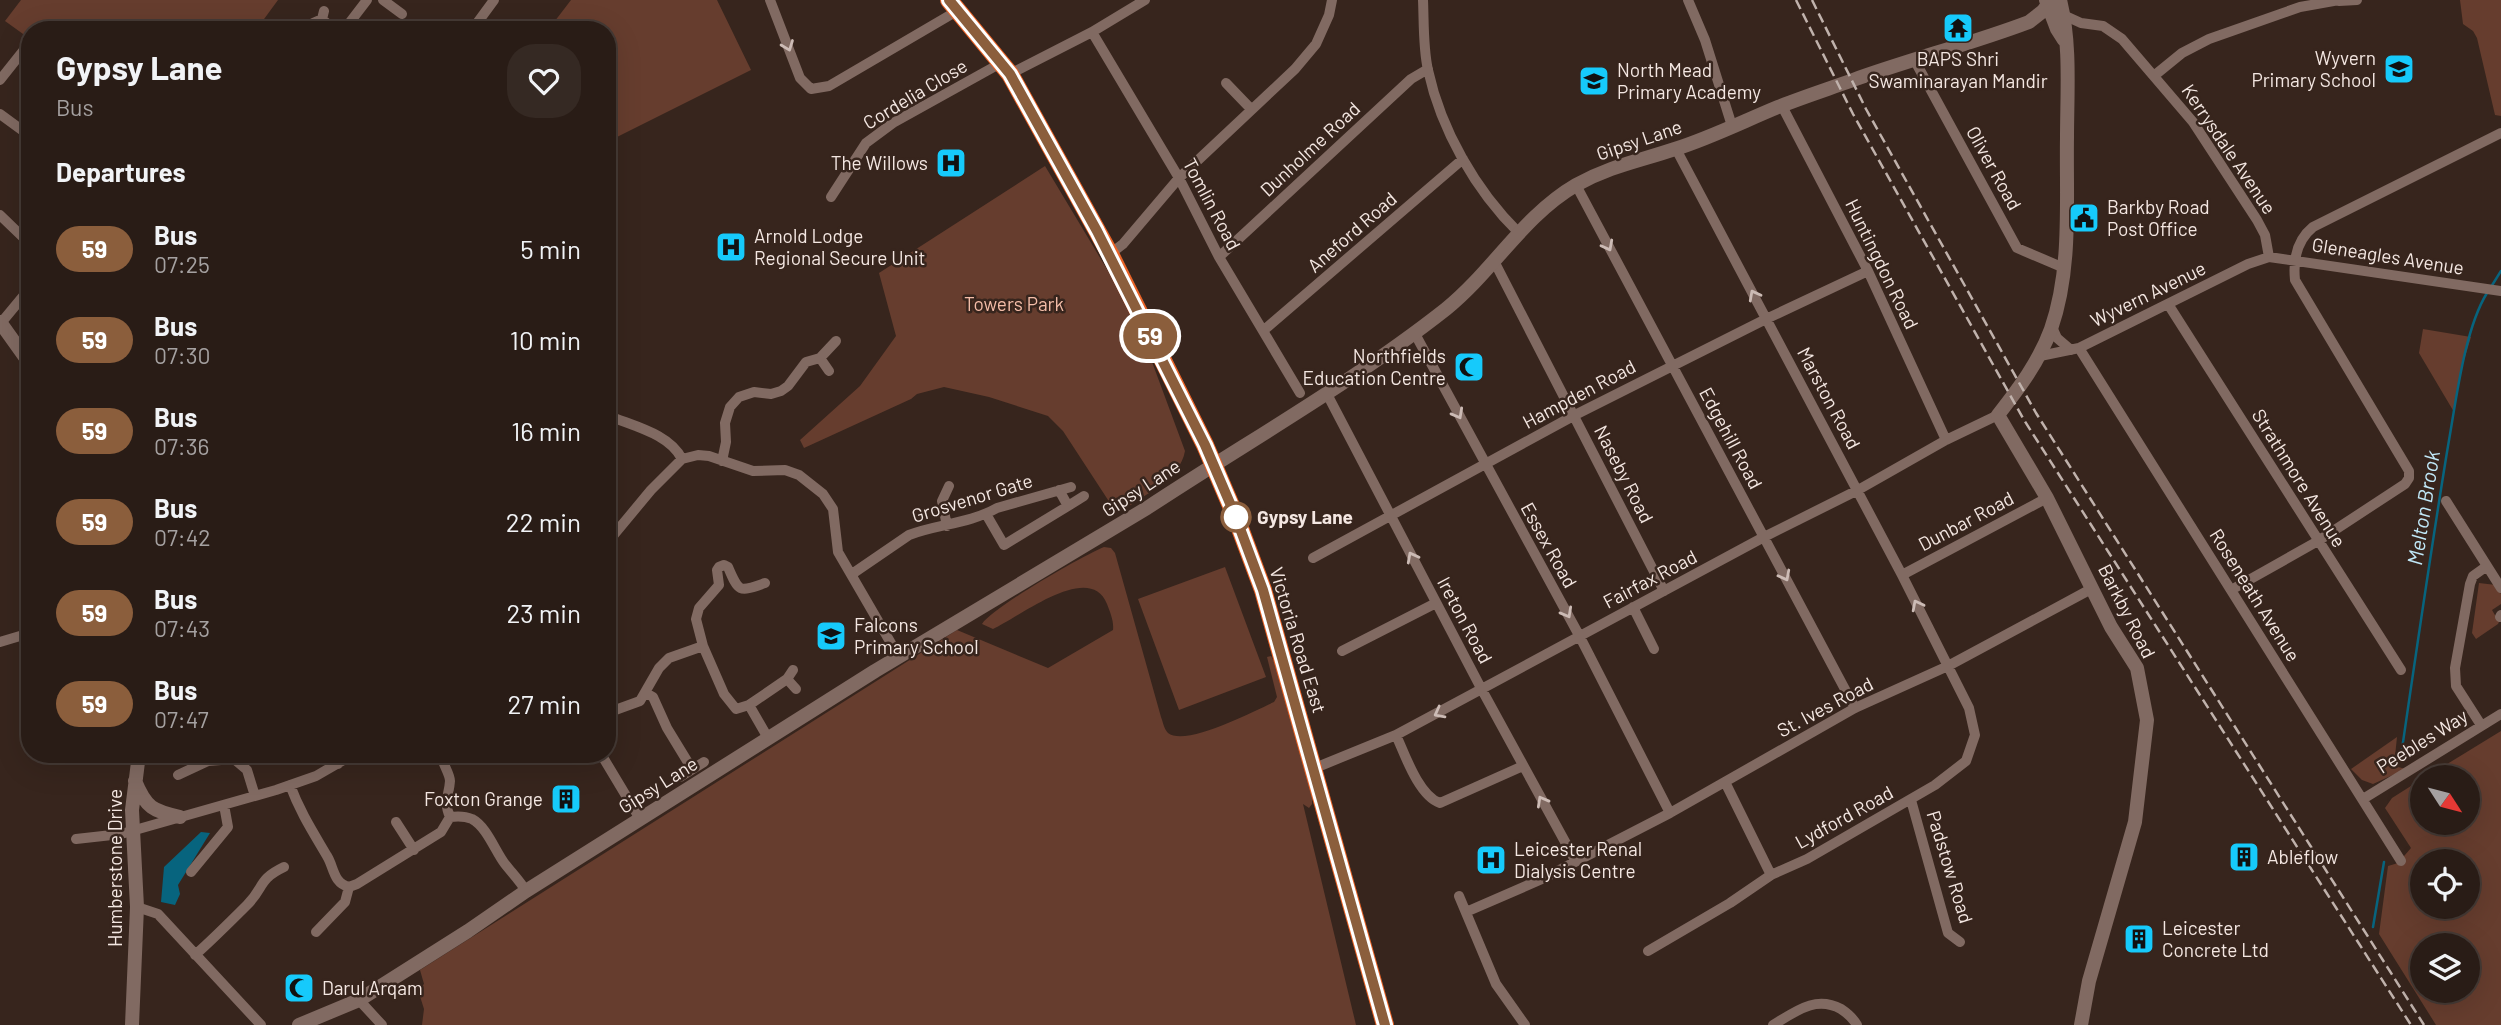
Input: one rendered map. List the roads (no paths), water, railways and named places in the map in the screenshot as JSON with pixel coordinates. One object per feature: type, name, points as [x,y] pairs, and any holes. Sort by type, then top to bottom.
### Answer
[{"type":"highway","name":"Victoria Road East","points":[[953,6],[1005,69],[1110,254],[1214,466],[1263,590],[1385,1025]]},
{"type":"street","points":[[352,21],[367,0]]},
{"type":"street","points":[[383,0],[398,7]]},
{"type":"street","points":[[479,21],[494,0]]},
{"type":"street","points":[[770,0],[800,78],[811,89],[829,86],[953,6]]},
{"type":"street","name":"Cordelia Close","points":[[831,197],[866,143],[893,123],[1005,69],[1092,32],[1145,0]]},
{"type":"street","points":[[1110,254],[1123,244],[1179,178],[1295,69],[1316,44],[1329,15],[1332,0]]},
{"type":"street","points":[[1423,0],[1428,69],[1437,100],[1463,159],[1503,217],[1519,233]]},
{"type":"street","points":[[1688,0],[1705,40],[1732,126]]},
{"type":"street","points":[[2155,75],[2182,53],[2209,39],[2300,8],[2339,0],[2357,0]]},
{"type":"street","points":[[1998,415],[2040,356],[2052,327],[2064,268],[2066,28],[2064,15],[2051,1]]},
{"type":"street","points":[[2051,1],[2057,29],[2065,42]]},
{"type":"street","name":"Gipsy Lane","points":[[299,1025],[359,1000],[768,738],[1059,562],[1327,394],[1383,356],[1470,288],[1519,233],[1551,202],[1576,185],[1618,165],[1676,149],[1782,106],[2032,19],[2051,1]]},
{"type":"street","name":"Kerrysdale Avenue","points":[[2064,15],[2081,23],[2103,26],[2115,33],[2155,75],[2193,122],[2257,220],[2265,234],[2269,257]]},
{"type":"street","points":[[319,18],[323,21]]},
{"type":"street","points":[[2032,19],[2057,29]]},
{"type":"street","points":[[2065,42],[2081,23]]},
{"type":"street","name":"Tomlin Road","points":[[1092,32],[1179,178],[1219,257],[1300,393]]},
{"type":"street","points":[[0,80],[21,54]]},
{"type":"street","name":"Oliver Road","points":[[1915,61],[2017,248],[2064,268]]},
{"type":"street","name":"Dunholme Road","points":[[1219,257],[1411,79],[1428,69]]},
{"type":"street","points":[[1226,83],[1251,109]]},
{"type":"street","name":"Huntingdon Road","points":[[1782,106],[1868,271],[1946,440]]},
{"type":"street","points":[[0,114],[21,129]]},
{"type":"street","points":[[2231,590],[2318,541],[2405,484],[2409,478],[2409,471],[2295,280],[2295,259],[2305,233],[2501,132]]},
{"type":"street","name":"Marston Road","points":[[1676,149],[1858,490],[1948,666]]},
{"type":"street","name":"Aneford Road","points":[[1264,330],[1463,159]]},
{"type":"street","name":"Edgehill Road","points":[[1576,185],[1855,708]]},
{"type":"street","points":[[0,215],[21,235]]},
{"type":"street","name":"Gleneagles Avenue","points":[[2269,257],[2500,291]]},
{"type":"street","name":"Wyvern Avenue","points":[[2040,356],[2075,349],[2248,264],[2269,257]]},
{"type":"street","name":"Naseby Road","points":[[1494,261],[1664,591]]},
{"type":"street","name":"Hampden Road","points":[[1313,558],[1575,415],[1868,271]]},
{"type":"street","points":[[21,299],[1,322],[21,351]]},
{"type":"street","name":"Strathmore Avenue","points":[[2168,304],[2401,670]]},
{"type":"street","points":[[2052,327],[2057,338],[2075,349]]},
{"type":"street","name":"Essex Road","points":[[1414,332],[1580,637],[1670,813]]},
{"type":"street","points":[[722,460],[726,442],[725,423],[730,407],[739,397],[754,392],[771,394],[781,391],[806,362],[820,358],[836,341]]},
{"type":"street","name":"Roseneath Avenue","points":[[2075,349],[2402,861]]},
{"type":"street","points":[[820,358],[829,371]]},
{"type":"street","name":"Ireton Road","points":[[1327,394],[1482,690],[1575,860]]},
{"type":"street","name":"Fairfax Road","points":[[1315,768],[1396,736],[1764,537],[1998,415]]},
{"type":"street","name":"Barkby Road","points":[[1998,415],[2047,498],[2094,588],[2111,627],[2137,668],[2147,720],[2134,822],[2089,982],[2081,1025]]},
{"type":"street","points":[[616,419],[661,437],[682,459]]},
{"type":"street","points":[[616,532],[651,490],[682,459],[698,455],[753,471],[785,470],[799,475],[823,494],[833,509],[838,552],[900,657]]},
{"type":"street","points":[[947,526],[942,501],[949,486]]},
{"type":"street","name":"Grosvenor Gate","points":[[852,574],[909,535],[947,526],[997,508],[1071,487]]},
{"type":"street","points":[[1059,490],[1068,506]]},
{"type":"street","points":[[986,514],[1004,545],[1084,496]]},
{"type":"street","name":"Dunbar Road","points":[[1902,575],[2047,498]]},
{"type":"street","points":[[2445,501],[2501,588]]},
{"type":"street","points":[[2480,725],[2456,686],[2455,668],[2470,584],[2476,573],[2487,566]]},
{"type":"street","points":[[765,583],[740,590],[727,567],[719,567],[719,585],[696,613],[703,646],[724,694],[736,709],[749,705],[787,679],[793,670]]},
{"type":"street","name":"St. Ives Road","points":[[1466,912],[1514,892],[1670,813],[1855,708],[1948,666],[2094,588]]},
{"type":"street","points":[[1342,651],[1436,603]]},
{"type":"street","points":[[1633,607],[1654,649]]},
{"type":"street","points":[[0,642],[21,636]]},
{"type":"street","points":[[616,710],[633,705],[646,693],[659,668],[669,658],[703,646]]},
{"type":"street","name":"Lydford Road","points":[[1648,951],[1730,903],[1771,875],[1807,859],[1911,800],[1966,761],[1975,735],[1969,708],[1948,666]]},
{"type":"street","points":[[787,679],[796,689]]},
{"type":"street","points":[[646,693],[653,697],[667,728],[692,769]]},
{"type":"street","points":[[749,705],[768,738]]},
{"type":"street","name":"Peebles Way","points":[[2363,799],[2501,714]]},
{"type":"street","points":[[1396,736],[1422,787],[1431,800],[1440,803],[1523,766]]},
{"type":"street","points":[[680,777],[704,762]]},
{"type":"street","name":"Humberstone Drive","points":[[132,1025],[137,907],[133,831],[138,763]]},
{"type":"street","points":[[178,775],[204,763]]},
{"type":"street","points":[[239,763],[247,770],[255,796]]},
{"type":"street","points":[[445,763],[450,780],[446,792],[446,807],[450,817]]},
{"type":"street","points":[[606,763],[640,819]]},
{"type":"street","points":[[76,839],[121,834],[225,805],[316,776],[338,764]]},
{"type":"street","points":[[135,780],[142,799],[152,809],[180,817]]},
{"type":"street","points":[[1725,782],[1771,875]]},
{"type":"street","points":[[290,785],[306,823],[329,859],[336,877],[344,886],[357,884],[414,850],[441,832],[450,817]]},
{"type":"street","name":"Padstow Road","points":[[1911,800],[1948,933],[1960,942]]},
{"type":"street","points":[[191,872],[228,827],[225,805]]},
{"type":"street","points":[[450,817],[459,816],[473,820],[526,891]]},
{"type":"street","points":[[396,822],[414,850]]},
{"type":"street","points":[[195,955],[256,895],[262,881],[269,874],[284,867]]},
{"type":"street","points":[[317,932],[345,902],[349,887]]},
{"type":"street","points":[[1459,896],[1496,984],[1525,1025]]},
{"type":"street","points":[[137,907],[159,914],[261,1025]]},
{"type":"street","points":[[359,1000],[377,1024]]},
{"type":"street","points":[[1773,1025],[1807,1005],[1822,1003],[1844,1011],[1857,1025]]},
{"type":"water","points":[[201,832],[210,833],[178,885],[180,894],[175,905],[161,902],[164,867]]},
{"type":"waterway","name":"Melton Brook","points":[[2491,287],[2501,271]]},
{"type":"waterway","name":"Melton Brook","points":[[2401,756],[2458,388],[2472,326],[2487,293]]},
{"type":"waterway","name":"Melton Brook","points":[[2373,927],[2384,862]]},
{"type":"railway","points":[[1796,0],[1853,114],[2024,420],[2411,1025]]},
{"type":"railway","points":[[1812,0],[1866,109],[2036,413],[2424,1025]]},
{"type":"place","name":"BAPS Shri Swaminarayan Mandir","points":[[1958,28]]},
{"type":"place","name":"Wyvern Primary School","points":[[2399,69]]},
{"type":"place","name":"North Mead Primary Academy","points":[[1594,81]]},
{"type":"place","name":"The Willows","points":[[951,163]]},
{"type":"place","name":"Barkby Road Post Office","points":[[2084,218]]},
{"type":"place","name":"Arnold Lodge Regional Secure Unit","points":[[731,247]]},
{"type":"place","name":"Northfields Education Centre","points":[[1469,367]]},
{"type":"place","name":"Gypsy Lane","points":[[1236,517]]},
{"type":"place","name":"Falcons Primary School","points":[[831,636]]},
{"type":"place","name":"Foxton Grange","points":[[566,799]]},
{"type":"place","name":"Ableflow","points":[[2244,857]]},
{"type":"place","name":"Leicester Renal Dialysis Centre","points":[[1491,860]]},
{"type":"place","name":"Leicester Concrete Ltd","points":[[2139,939]]},
{"type":"place","name":"Darul Arqam","points":[[299,988]]},
{"type":"park label","name":"Towers Park","points":[[1014,304]]}]
